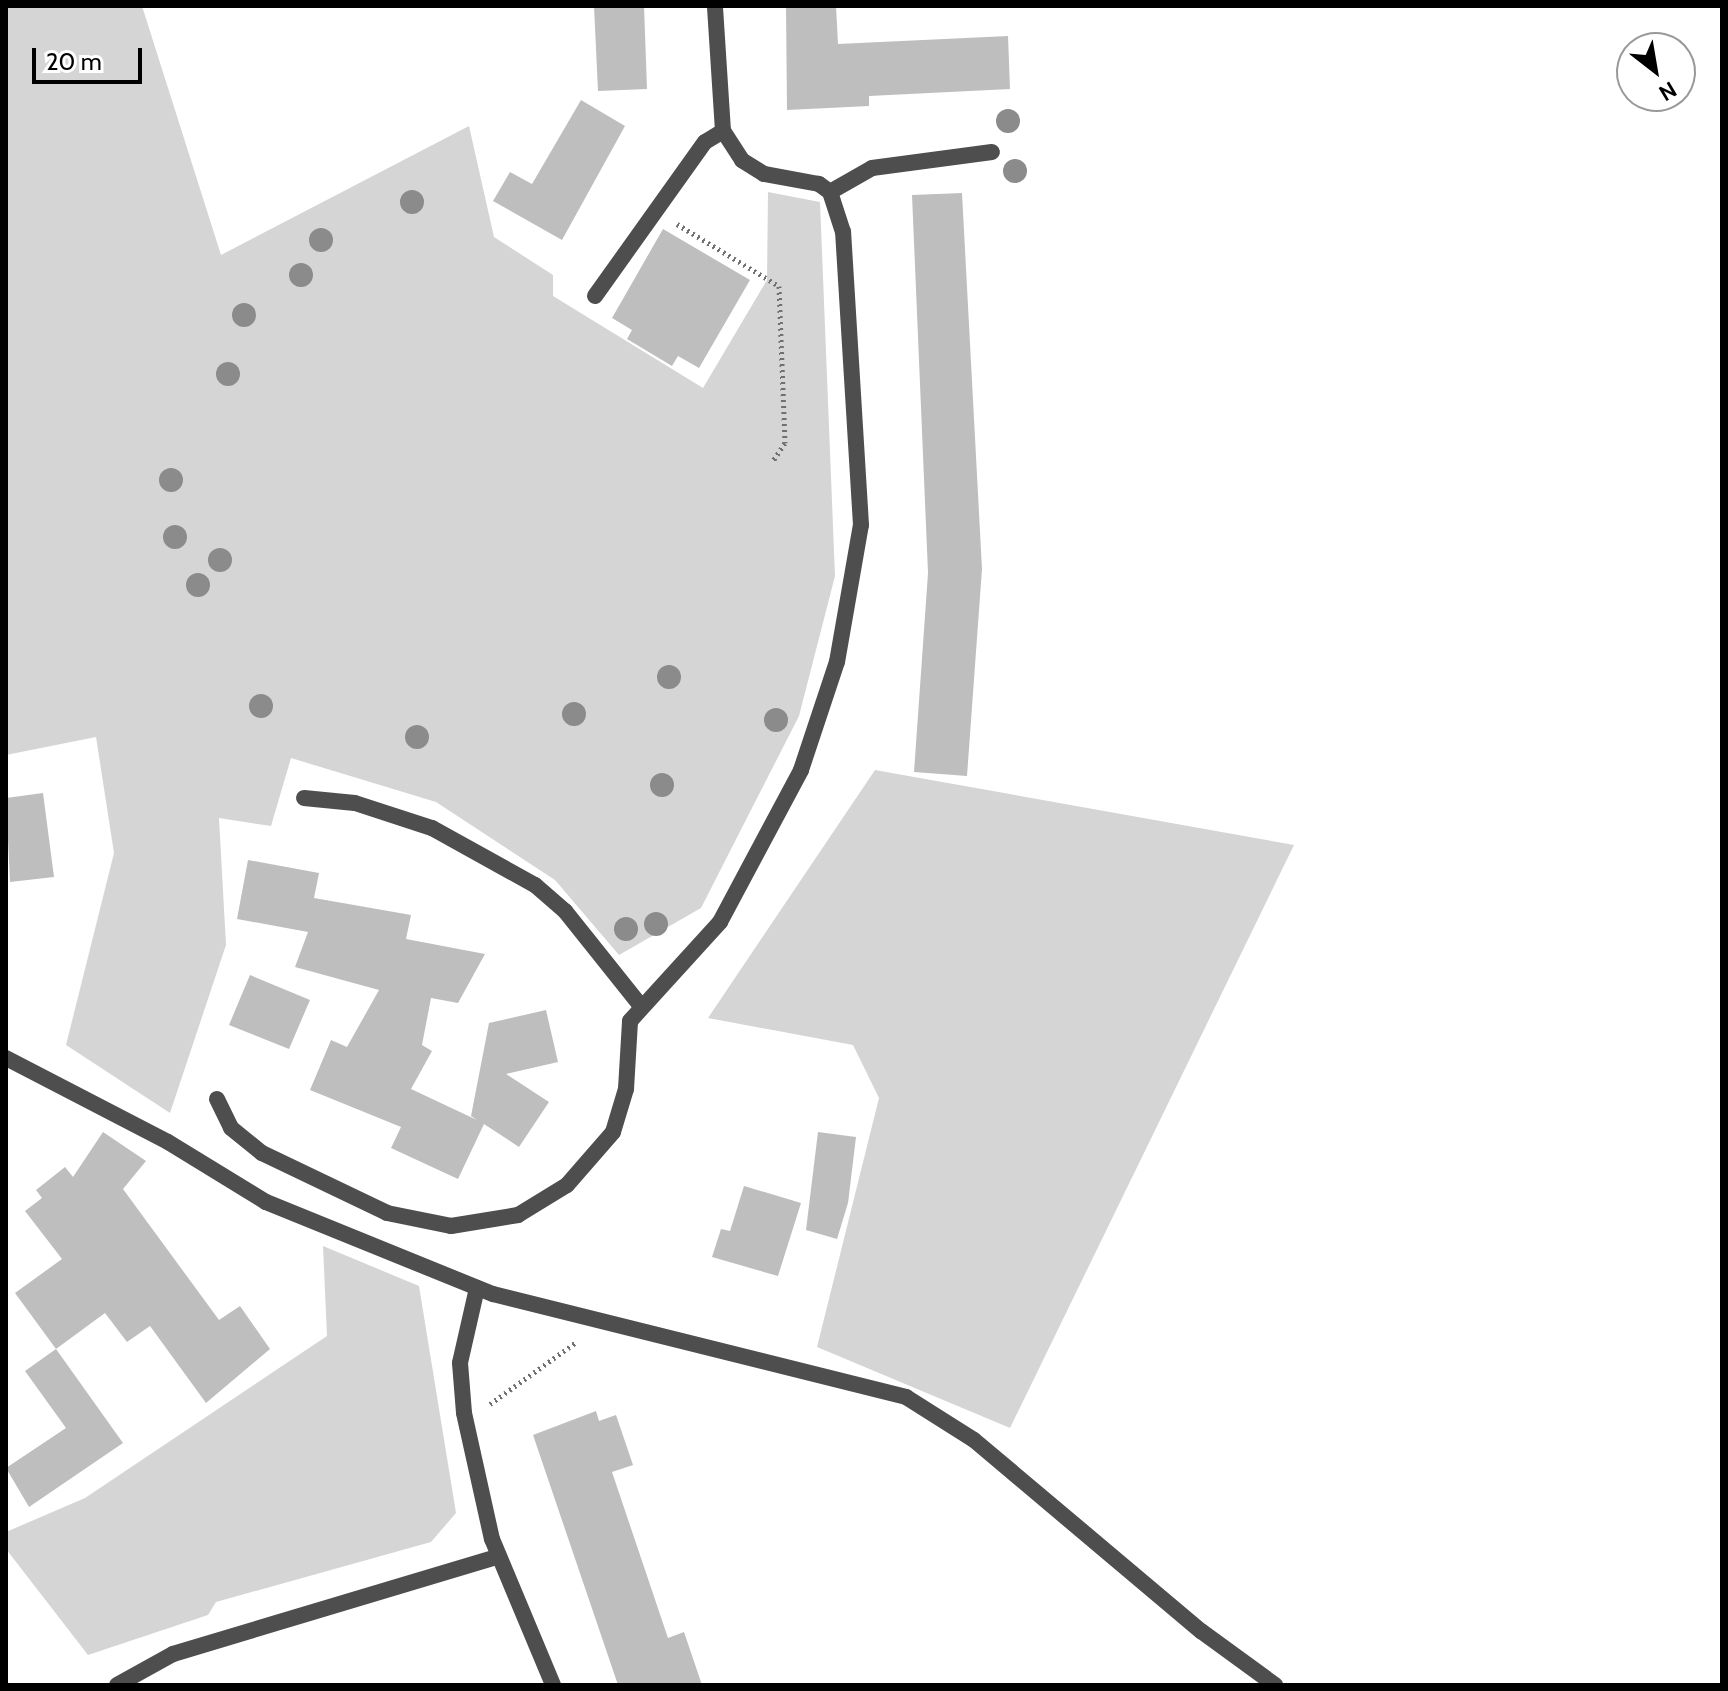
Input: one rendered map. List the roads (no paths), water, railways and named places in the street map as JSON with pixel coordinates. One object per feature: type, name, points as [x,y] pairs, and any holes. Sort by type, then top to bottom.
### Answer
[{"type":"street","points":[[217,1099],[231,1128],[262,1153],[387,1213],[451,1226],[518,1215],[567,1185],[613,1132],[626,1089],[630,1021],[640,1005],[720,922],[760,853],[801,770],[837,662],[861,525],[843,232],[830,192],[819,184],[764,174],[742,160],[723,131],[715,6]]},
{"type":"street","points":[[595,296],[705,142],[723,131]]},
{"type":"street","points":[[830,192],[872,168],[992,152]]},
{"type":"street","points":[[304,798],[355,803],[432,828],[535,885],[565,911],[640,1005]]},
{"type":"street","points":[[6,1058],[168,1142],[266,1202],[477,1288],[906,1397],[974,1440],[1201,1631],[1275,1685]]},
{"type":"street","points":[[477,1288],[460,1363],[463,1395],[499,1556],[553,1685]]},
{"type":"street","points":[[117,1685],[173,1654],[499,1556]]}]
